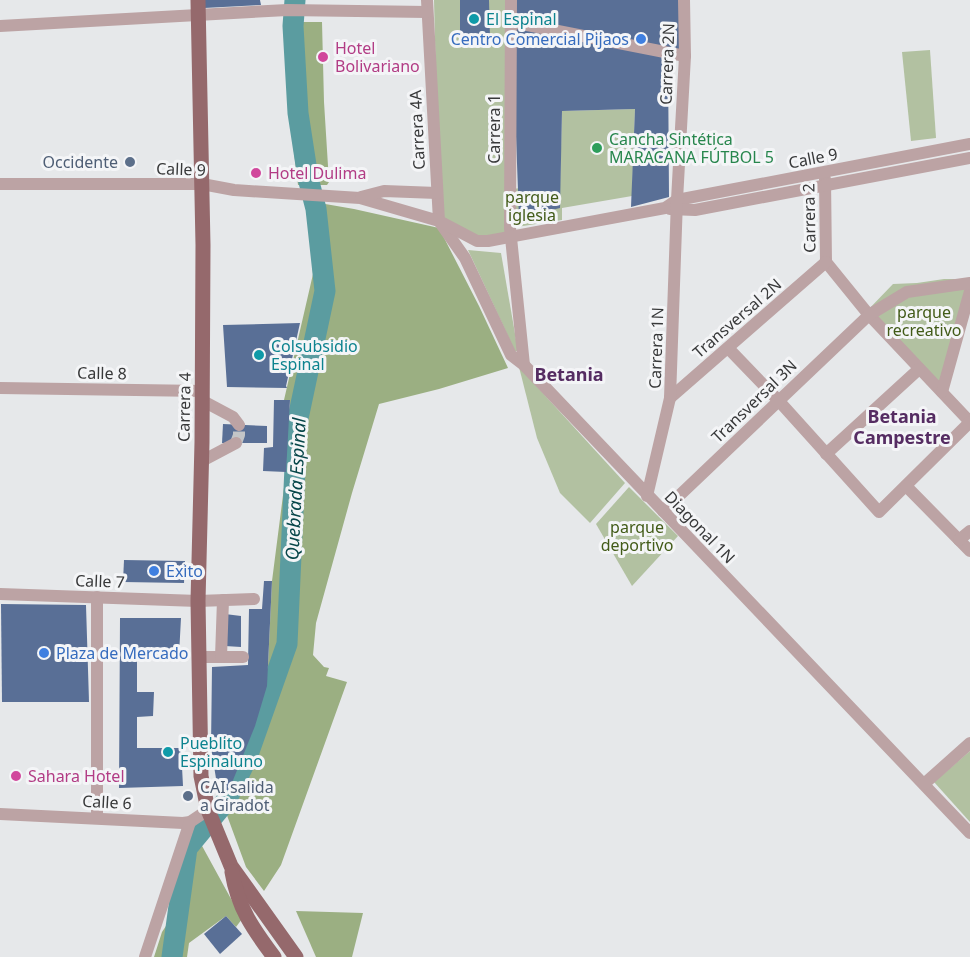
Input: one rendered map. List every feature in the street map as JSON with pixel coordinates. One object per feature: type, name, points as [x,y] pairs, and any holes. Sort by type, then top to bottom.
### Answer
[{"type":"main road","name":"Carrera 4","points":[[198,7],[203,396],[198,601],[201,776],[209,812],[231,865]]},
{"type":"main road","points":[[231,865],[236,894],[248,921],[274,957]]},
{"type":"main road","points":[[231,865],[296,957]]},
{"type":"street","name":"Carrera 1","points":[[511,0],[512,237],[524,365]]},
{"type":"street","name":"Carrera 2N","points":[[677,205],[685,56],[684,0]]},
{"type":"street","points":[[0,26],[198,7],[308,10],[427,6]]},
{"type":"street","name":"Carrera 4A","points":[[427,6],[440,221]]},
{"type":"street","points":[[512,22],[685,56]]},
{"type":"street","name":"Calle 9","points":[[0,184],[202,184],[234,190],[335,195],[360,198],[440,221],[477,241],[512,237],[665,208],[970,144]]},
{"type":"street","name":"Calle 9","points":[[677,205],[695,210],[970,158]]},
{"type":"street","name":"Carrera 2","points":[[825,173],[826,262]]},
{"type":"street","name":"Calle 9","points":[[360,198],[384,191],[437,193]]},
{"type":"street","name":"Carrera 1N","points":[[647,495],[670,398],[677,205]]},
{"type":"street","name":"Diagonal 1N","points":[[440,221],[465,258],[511,356],[524,365],[970,833]]},
{"type":"street","points":[[728,348],[879,512],[970,422],[869,315],[826,262]]},
{"type":"street","name":"Transversal 2N","points":[[670,398],[826,262]]},
{"type":"street","name":"Transversal 3N","points":[[663,511],[869,315],[907,292],[970,283]]},
{"type":"street","points":[[942,392],[970,291]]},
{"type":"street","points":[[826,454],[919,369]]},
{"type":"street","name":"Calle 8","points":[[0,388],[203,396]]},
{"type":"street","points":[[203,396],[233,417],[239,425]]},
{"type":"street","points":[[202,461],[236,443]]},
{"type":"street","points":[[906,486],[970,551]]},
{"type":"street","points":[[959,540],[970,531]]},
{"type":"street","name":"Calle 7","points":[[0,594],[198,601],[254,599]]},
{"type":"street","points":[[97,597],[97,818]]},
{"type":"street","points":[[221,657],[223,600]]},
{"type":"street","points":[[199,657],[243,657]]},
{"type":"street","points":[[924,784],[970,743]]},
{"type":"street","points":[[145,957],[190,822],[209,812]]},
{"type":"street","name":"Calle 6","points":[[0,814],[190,822]]},
{"type":"green space","points":[[434,0],[505,0],[508,234],[477,236],[444,219],[437,122]]},
{"type":"green space","points":[[290,22],[322,22],[329,182],[327,185],[298,185],[290,120],[292,90]]},
{"type":"green space","points":[[930,50],[936,138],[911,141],[902,52]]},
{"type":"green space","name":"Cancha Sintética MARACANA FÚTBOL 5","points":[[635,109],[632,196],[562,208],[562,220],[510,228],[510,189],[560,185],[562,111]]},
{"type":"green space","points":[[308,201],[439,228],[508,368],[379,404],[316,623],[313,655],[324,667],[329,668],[326,676],[347,682],[281,865],[264,891],[246,867],[218,791],[229,790],[267,686],[272,581],[286,472],[290,400],[284,400],[313,274]]},
{"type":"green space","points":[[468,250],[501,253],[518,351],[515,351]]},
{"type":"green space","name":"parque recreativo","points":[[967,279],[942,392],[866,312],[893,284]]},
{"type":"green space","points":[[519,367],[625,483],[590,523],[560,493],[537,438]]},
{"type":"green space","name":"parque deportivo","points":[[629,487],[678,536],[632,586],[596,524]]},
{"type":"green space","points":[[970,751],[970,822],[934,782]]},
{"type":"green space","points":[[201,844],[242,919],[236,927],[226,916],[189,943],[187,957],[154,957],[162,932],[178,908],[183,909],[192,857]]},
{"type":"green space","points":[[296,911],[363,913],[352,957],[316,957]]},
{"type":"building","points":[[204,0],[260,0],[261,5],[204,8]]},
{"type":"building","name":"El Espinal","points":[[460,0],[489,0],[490,39],[460,40]]},
{"type":"building","points":[[511,0],[684,0],[685,56],[668,55],[669,197],[631,207],[635,109],[562,111],[560,208],[519,218]]},
{"type":"building","name":"Colsubsidio Espinal","points":[[300,323],[287,388],[227,387],[223,325]]},
{"type":"building","points":[[274,400],[290,400],[286,472],[263,471],[264,448],[273,447]]},
{"type":"building","points":[[223,424],[267,426],[267,443],[222,443]]},
{"type":"building","name":"Exito","points":[[124,560],[185,561],[184,583],[123,582]]},
{"type":"building","points":[[264,581],[272,581],[267,686],[255,726],[229,790],[218,791],[211,747],[212,667],[248,665],[249,609],[262,609]]},
{"type":"building","name":"Plaza de Mercado","points":[[1,604],[86,605],[89,702],[2,702]]},
{"type":"building","points":[[225,614],[241,616],[241,647],[225,646]]},
{"type":"building","points":[[120,618],[181,618],[179,655],[137,656],[137,692],[154,692],[153,716],[137,717],[137,748],[181,748],[183,786],[119,788]]},
{"type":"building","points":[[226,916],[242,934],[220,954],[204,934]]},
{"type":"waterway","name":"Quebrada Espinal","points":[[172,957],[187,848],[226,801],[246,760],[287,644],[297,423],[325,291],[316,209],[308,178],[298,113],[293,26],[295,0]]},
{"type":"tunnel","points":[[236,443],[239,425]]},
{"type":"place","name":"El Espinal","points":[[474,19]]},
{"type":"place","name":"Centro Comercial Pijaos","points":[[641,39]]},
{"type":"place","name":"Hotel Bolivariano","points":[[323,57]]},
{"type":"place","name":"Cancha Sintética MARACANA FÚTBOL 5","points":[[597,148]]},
{"type":"place","name":"Occidente","points":[[130,162]]},
{"type":"place","name":"Hotel Dulima","points":[[256,173]]},
{"type":"place","name":"Colsubsidio Espinal","points":[[259,355]]},
{"type":"place","name":"Exito","points":[[154,571]]},
{"type":"place","name":"Plaza de Mercado","points":[[44,653]]},
{"type":"place","name":"Pueblito Espinaluno","points":[[168,752]]},
{"type":"place","name":"Sahara Hotel","points":[[16,776]]},
{"type":"place","name":"CAI salida a Giradot","points":[[188,796]]},
{"type":"district","name":"Betania","points":[[569,374]]},
{"type":"district","name":"Betania Campestre","points":[[902,426]]},
{"type":"park label","name":"parque iglesia","points":[[532,206]]}]
